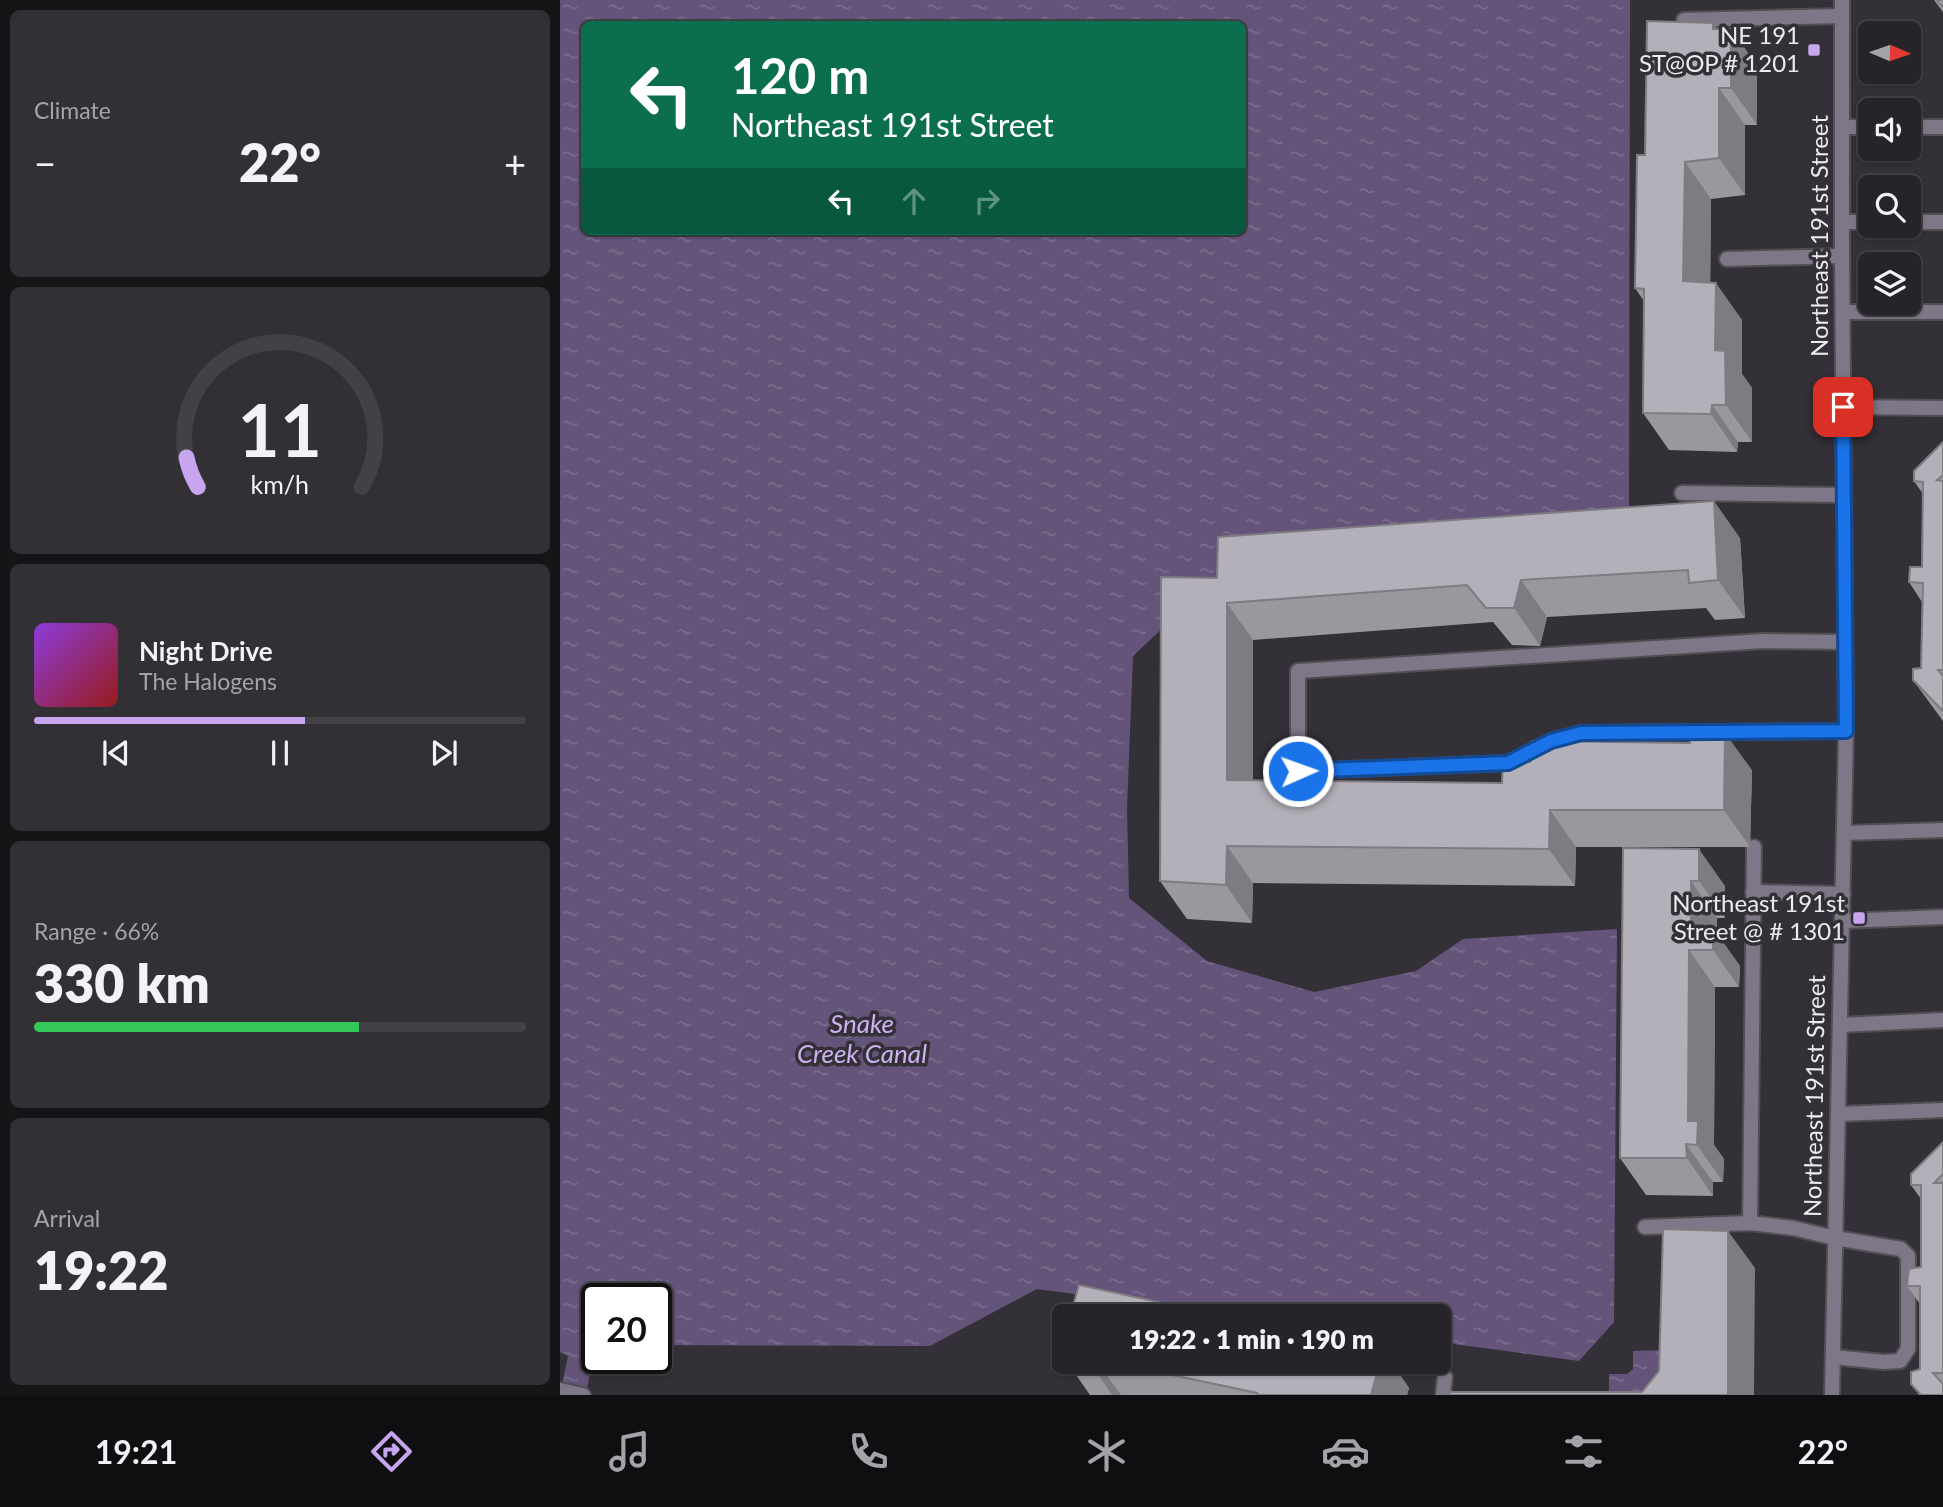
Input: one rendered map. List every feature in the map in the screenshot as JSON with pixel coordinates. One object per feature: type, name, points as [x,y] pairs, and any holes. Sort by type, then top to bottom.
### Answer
[{"type":"street","name":"Northeast 191st Street","points":[[1832,1395],[1846,731],[1842,0]]},
{"type":"street","points":[[1684,20],[1842,16]]},
{"type":"street","points":[[1842,127],[1858,127]]},
{"type":"street","points":[[1921,127],[1943,127]]},
{"type":"street","points":[[1842,222],[1858,222]]},
{"type":"street","points":[[1921,222],[1943,222]]},
{"type":"street","points":[[1727,259],[1842,256]]},
{"type":"street","points":[[1843,312],[1943,312]]},
{"type":"street","points":[[1843,407],[1943,408]]},
{"type":"street","points":[[1682,493],[1844,495]]},
{"type":"street","points":[[1845,642],[1764,641],[1298,671],[1298,771],[1508,763],[1551,741],[1581,733],[1846,731]]},
{"type":"street","points":[[1844,833],[1943,830]]},
{"type":"street","points":[[1751,1223],[1754,847]]},
{"type":"street","points":[[1753,892],[1843,894]]},
{"type":"street","points":[[1842,921],[1943,917]]},
{"type":"street","points":[[1840,1025],[1943,1020]]},
{"type":"street","points":[[1839,1114],[1943,1110]]},
{"type":"street","points":[[1645,1227],[1751,1223],[1793,1228],[1901,1249],[1908,1256],[1908,1349],[1900,1361],[1833,1357]]},
{"type":"street","points":[[1443,1395],[1445,1377]]},
{"type":"street","points":[[560,1390],[583,1395]]},
{"type":"water","name":"Snake Creek Canal","points":[[560,0],[1630,0],[1629,507],[1237,558],[1133,656],[1127,808],[1129,898],[1207,961],[1314,992],[1416,971],[1463,939],[1617,929],[1614,1322],[1579,1361],[1451,1344],[1451,1304],[1149,1304],[1037,1289],[930,1346],[672,1345],[672,1283],[581,1283],[581,1374],[590,1374],[586,1395],[560,1395],[568,1356],[560,1352]]},
{"type":"water","points":[[1664,1350],[1663,1380],[1648,1395],[1609,1395],[1609,1374],[1627,1374],[1633,1369],[1633,1351]]},
{"type":"building","points":[[1647,21],[1713,23],[1713,29],[1731,29],[1731,88],[1719,88],[1719,158],[1685,162],[1683,281],[1716,283],[1715,350],[1725,351],[1726,405],[1712,405],[1711,414],[1643,413],[1644,289],[1635,288],[1637,155],[1645,155]]},
{"type":"building","points":[[1943,442],[1943,475],[1937,480],[1943,481],[1943,670],[1938,670],[1943,676],[1943,711],[1913,680],[1913,669],[1921,668],[1923,583],[1909,582],[1910,567],[1922,567],[1923,482],[1914,481],[1914,471]]},
{"type":"building","points":[[1714,501],[1718,580],[1689,583],[1688,570],[1521,580],[1514,608],[1486,608],[1467,585],[1227,603],[1227,780],[1502,783],[1503,761],[1530,762],[1532,741],[1690,743],[1690,731],[1725,733],[1724,810],[1550,810],[1549,849],[1227,846],[1226,885],[1160,881],[1161,577],[1217,578],[1218,537]]},
{"type":"building","points":[[1623,848],[1699,849],[1699,881],[1691,881],[1691,929],[1713,929],[1713,950],[1689,950],[1688,1121],[1698,1121],[1697,1145],[1686,1144],[1687,1158],[1620,1158]]},
{"type":"building","points":[[1943,1142],[1943,1174],[1934,1183],[1943,1183],[1943,1373],[1933,1373],[1943,1384],[1943,1395],[1921,1395],[1911,1384],[1911,1372],[1920,1369],[1920,1286],[1907,1286],[1909,1269],[1921,1267],[1921,1185],[1911,1185],[1911,1174]]},
{"type":"building","points":[[1663,1229],[1728,1231],[1728,1395],[1450,1395],[1450,1392],[1642,1392],[1659,1371]]},
{"type":"building","points":[[1079,1285],[1168,1304],[1073,1304]]},
{"type":"building","points":[[1168,1374],[1377,1374],[1371,1395],[1257,1393]]},
{"type":"place","name":"NE 191 ST@OP # 1201","points":[[1814,50]]},
{"type":"place","name":"Northeast 191st Street @ # 1301","points":[[1859,918]]},
{"type":"route","points":[[1298,771],[1508,763],[1551,741],[1581,733],[1846,731],[1843,407]]}]
